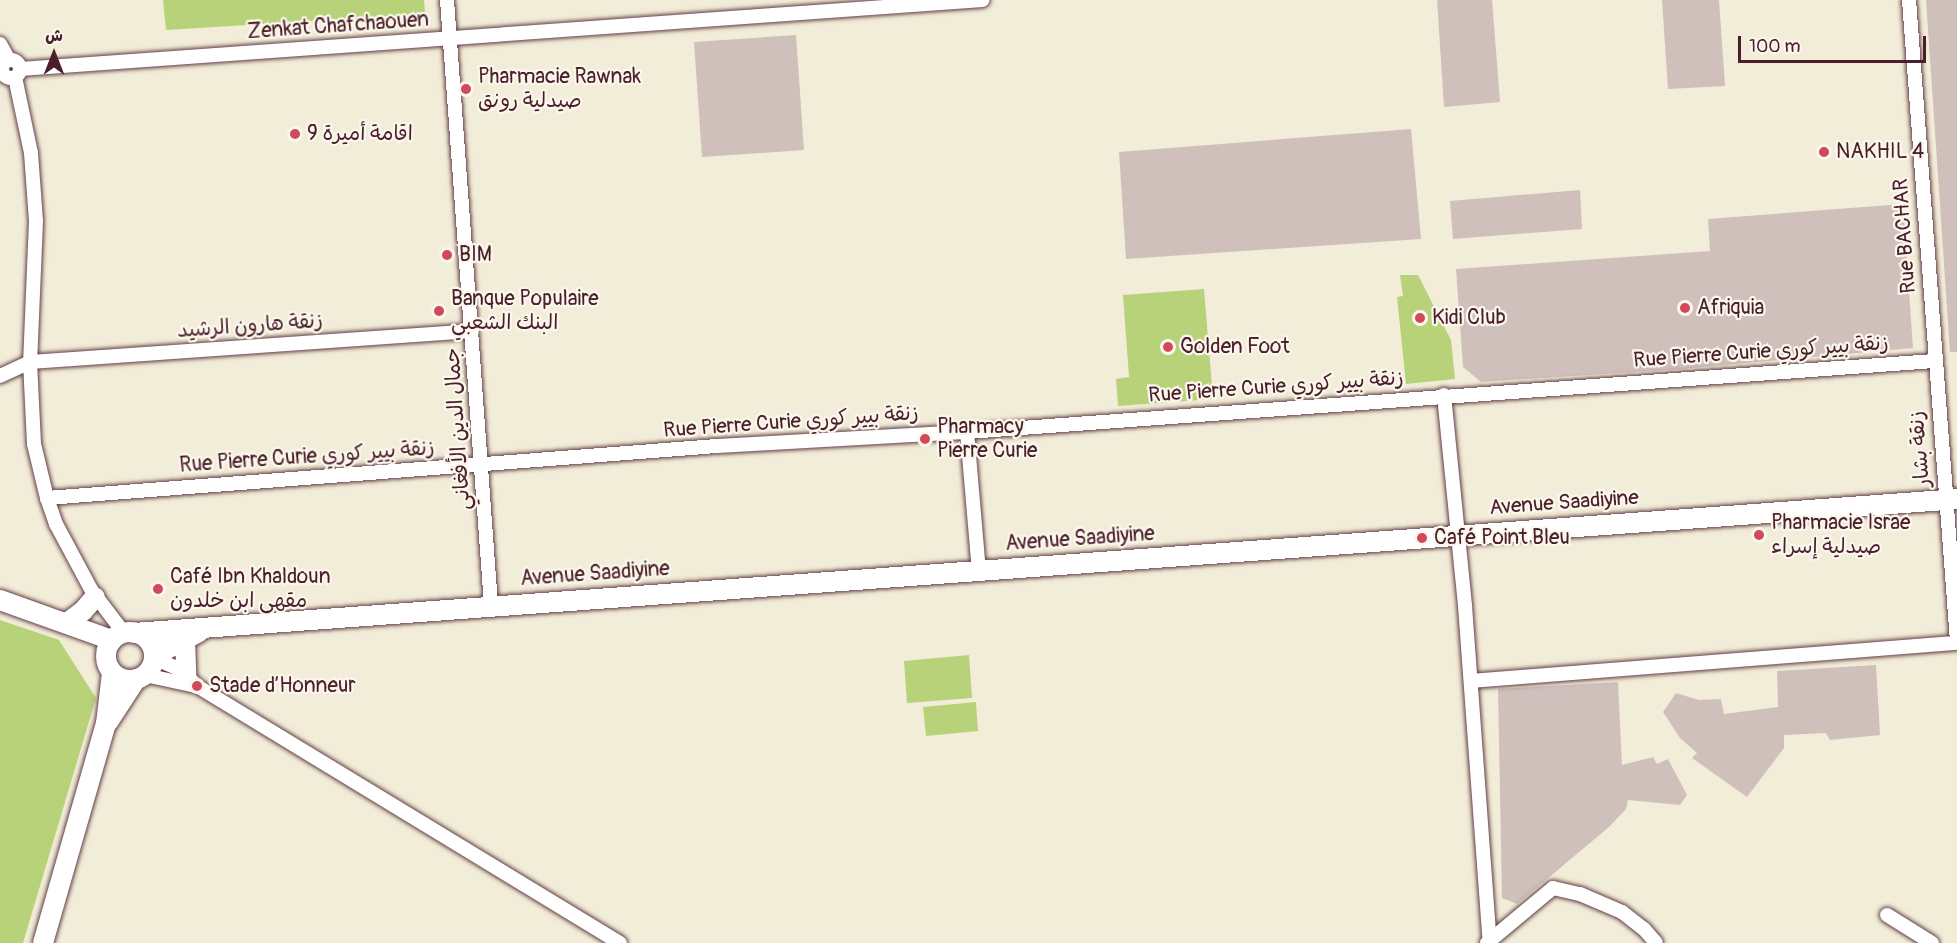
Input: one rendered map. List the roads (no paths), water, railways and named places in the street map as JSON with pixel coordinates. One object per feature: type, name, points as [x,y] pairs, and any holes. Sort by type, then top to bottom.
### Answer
[{"type":"main road","name":"Avenue Saadiyine","points":[[117,645],[206,629],[491,605],[1951,499]]},
{"type":"main road","points":[[59,620],[83,611],[93,594]]},
{"type":"main road","points":[[0,600],[59,620],[117,645],[148,641],[147,667],[106,724]]},
{"type":"main road","name":"Avenue Saadiyine","points":[[147,667],[185,639],[206,629]]},
{"type":"main road","points":[[185,639],[192,681]]},
{"type":"main road","points":[[117,645],[123,679],[147,667]]},
{"type":"main road","points":[[43,943],[106,724],[117,645]]},
{"type":"street","name":"جمال الدين الأفغاني","points":[[447,0],[491,605]]},
{"type":"street","name":"Zenkat Chafchaouen","points":[[8,70],[982,0]]},
{"type":"street","name":"Rue BACHAR","points":[[1909,0],[1917,85],[1934,361]]},
{"type":"street","points":[[0,44],[31,153],[36,211],[30,362],[34,444],[56,524],[117,645]]},
{"type":"street","name":"زنقة هارون الرشيد","points":[[30,362],[472,331]]},
{"type":"street","name":"Rue Pierre Curie زنقة بيير كوري","points":[[47,498],[716,446],[967,432],[1444,395],[1934,361]]},
{"type":"street","name":"زنقة بشار","points":[[1934,361],[1951,499],[1957,642]]},
{"type":"street","points":[[0,376],[30,362]]},
{"type":"street","points":[[1444,395],[1459,535],[1489,942]]},
{"type":"street","points":[[967,432],[979,571]]},
{"type":"street","points":[[1471,681],[1957,642]]},
{"type":"street","points":[[147,667],[192,681],[620,943]]},
{"type":"street","points":[[1489,942],[1553,888],[1580,894],[1622,912],[1644,929],[1656,943]]},
{"type":"street","points":[[1887,915],[1932,943]]},
{"type":"place","name":"Pharmacie Rawnak صيدلية رونق","points":[[466,89]]},
{"type":"place","name":"اقامة أميرة 9","points":[[295,134]]},
{"type":"place","name":"NAKHIL 4","points":[[1824,152]]},
{"type":"place","name":"BIM","points":[[447,255]]},
{"type":"place","name":"Afriquia","points":[[1685,308]]},
{"type":"place","name":"Banque Populaire البنك الشعبي","points":[[439,311]]},
{"type":"place","name":"Kidi Club","points":[[1420,318]]},
{"type":"place","name":"Golden Foot","points":[[1168,347]]},
{"type":"place","name":"Pharmacy Pierre Curie","points":[[925,439]]},
{"type":"place","name":"Pharmacie Israe صيدلية إسراء","points":[[1759,535]]},
{"type":"place","name":"Café Point Bleu","points":[[1422,538]]},
{"type":"place","name":"Café Ibn Khaldoun مقهى ابن خلدون","points":[[158,589]]},
{"type":"place","name":"Stade d’Honneur","points":[[197,686]]}]
